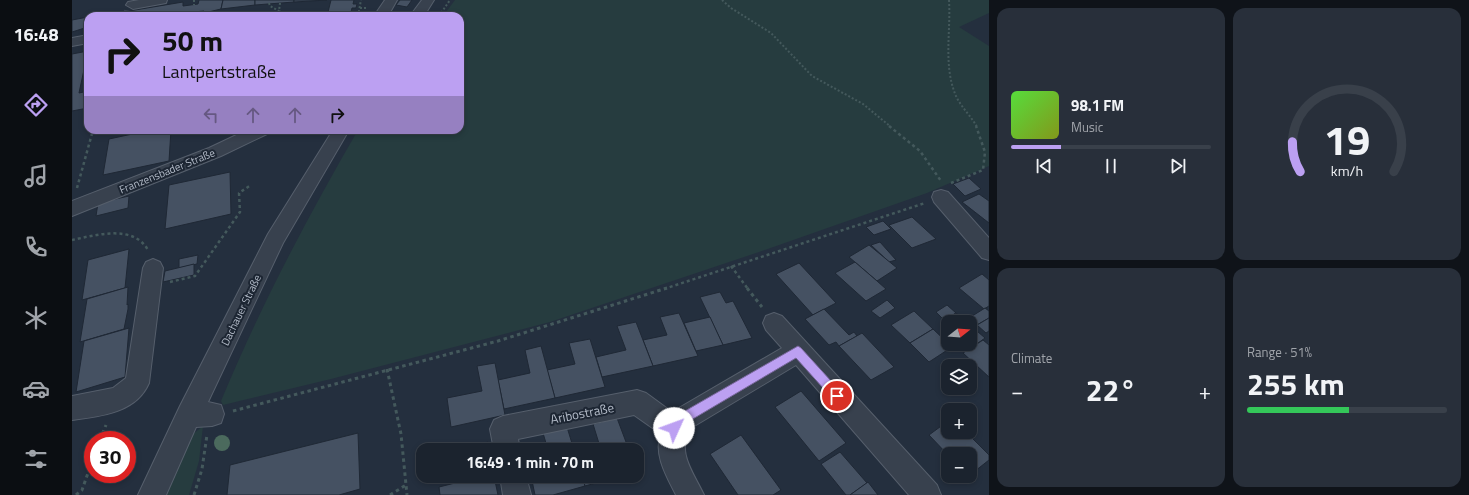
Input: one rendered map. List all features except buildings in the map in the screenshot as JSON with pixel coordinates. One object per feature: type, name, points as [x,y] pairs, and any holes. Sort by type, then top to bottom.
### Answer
[{"type":"street","points":[[132,5],[161,0]]},
{"type":"street","points":[[384,12],[392,0]]},
{"type":"street","points":[[419,12],[428,0]]},
{"type":"street","points":[[72,42],[84,40]]},
{"type":"street","name":"Franzensbader Straße","points":[[72,209],[215,152],[253,134]]},
{"type":"street","name":"Dachauer Straße","points":[[152,495],[203,420],[275,240],[339,134]]},
{"type":"street","points":[[941,197],[989,252]]},
{"type":"street","points":[[72,408],[120,398],[134,387],[138,378],[151,278]]},
{"type":"street","points":[[774,323],[927,495]]},
{"type":"street","points":[[690,495],[673,463],[671,446],[674,428],[682,419],[798,351]]},
{"type":"street","name":"Aribostraße","points":[[505,443],[502,429],[637,402],[674,428]]},
{"type":"street","points":[[514,483],[517,495]]},
{"type":"path","points":[[194,0],[194,5]]},
{"type":"path","points":[[359,12],[361,0]]},
{"type":"path","points":[[442,12],[450,0]]},
{"type":"path","points":[[722,0],[731,8],[771,33],[812,76],[863,104],[920,152],[944,186],[983,170],[985,165],[983,146],[974,121],[956,95],[947,66],[950,17],[949,0]]},
{"type":"path","points":[[269,4],[279,11],[280,2]]},
{"type":"path","points":[[76,191],[92,134]]},
{"type":"path","points":[[72,240],[113,234],[125,234],[138,238],[146,245],[151,278],[195,276],[240,212],[239,193],[251,184]]},
{"type":"path","points":[[194,495],[202,469],[203,420],[387,369],[498,341],[941,197]]},
{"type":"path","points":[[731,266],[774,323]]},
{"type":"path","points":[[387,369],[401,434],[407,495]]},
{"type":"path","points":[[76,495],[82,490],[84,483]]},
{"type":"path","points":[[390,495],[406,485]]},
{"type":"green space","points":[[455,0],[989,0],[989,13],[959,27],[989,46],[989,166],[927,193],[759,252],[550,322],[331,379],[223,405],[221,401],[268,297],[321,196],[356,134],[464,134],[464,12],[446,12]]},
{"type":"green space","points":[[203,426],[199,461],[189,495],[166,495],[192,435]]},
{"type":"route","points":[[674,428],[682,419],[798,351],[837,396]]}]
